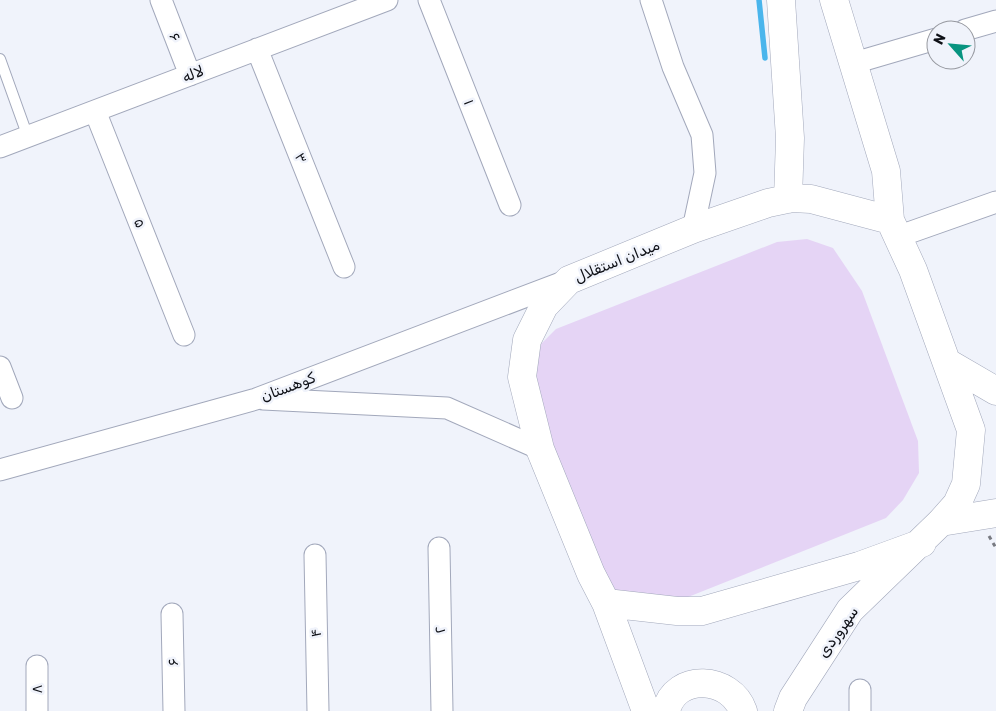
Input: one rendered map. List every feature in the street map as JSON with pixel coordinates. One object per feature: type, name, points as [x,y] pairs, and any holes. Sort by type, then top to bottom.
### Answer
[{"type":"main road","points":[[781,0],[790,138],[788,199]]},
{"type":"main road","points":[[646,711],[606,603],[677,611],[702,611],[859,566],[922,543],[963,495],[971,430],[913,270],[893,229],[886,171],[834,0]]},
{"type":"main road","name":"میدان استقلال","points":[[606,603],[590,574],[540,449],[522,377],[527,340],[544,306],[569,280],[693,229],[768,203],[788,199],[811,199],[893,229]]},
{"type":"main road","points":[[948,363],[996,391]]},
{"type":"main road","points":[[941,522],[996,513]]},
{"type":"main road","name":"سهروردی","points":[[788,711],[793,698],[850,610],[922,543]]},
{"type":"main road","points":[[666,711],[674,694],[682,687],[698,683],[711,684],[730,693],[744,711]]},
{"type":"street","name":"۶","points":[[161,0],[190,75]]},
{"type":"street","name":"لاله","points":[[0,148],[257,49],[342,8],[387,0]]},
{"type":"street","name":"۱","points":[[429,0],[510,205]]},
{"type":"street","points":[[651,0],[673,67],[702,135],[705,173],[693,229]]},
{"type":"street","points":[[976,27],[996,21]]},
{"type":"street","points":[[854,63],[926,42]]},
{"type":"street","name":"۳","points":[[257,49],[344,266]]},
{"type":"street","name":"۵","points":[[95,111],[184,335]]},
{"type":"street","points":[[893,229],[996,202]]},
{"type":"street","name":"کوهستان","points":[[0,470],[256,399],[569,280]]},
{"type":"street","points":[[0,367],[12,398]]},
{"type":"street","points":[[256,399],[447,408],[540,449]]},
{"type":"street","name":"۲","points":[[439,548],[442,711]]},
{"type":"street","name":"۴","points":[[315,555],[318,711]]},
{"type":"street","name":"۶","points":[[172,614],[174,711]]},
{"type":"street","name":"۸","points":[[36,666],[37,711]]},
{"type":"street","points":[[860,690],[860,711]]},
{"type":"lane","points":[[0,58],[28,137]]},
{"type":"shaded area","points":[[807,239],[833,248],[862,291],[918,441],[919,473],[903,500],[886,518],[668,605],[615,596],[589,568],[529,368],[541,344],[556,329],[777,242]]},
{"type":"waterway","points":[[759,0],[765,58]]}]
